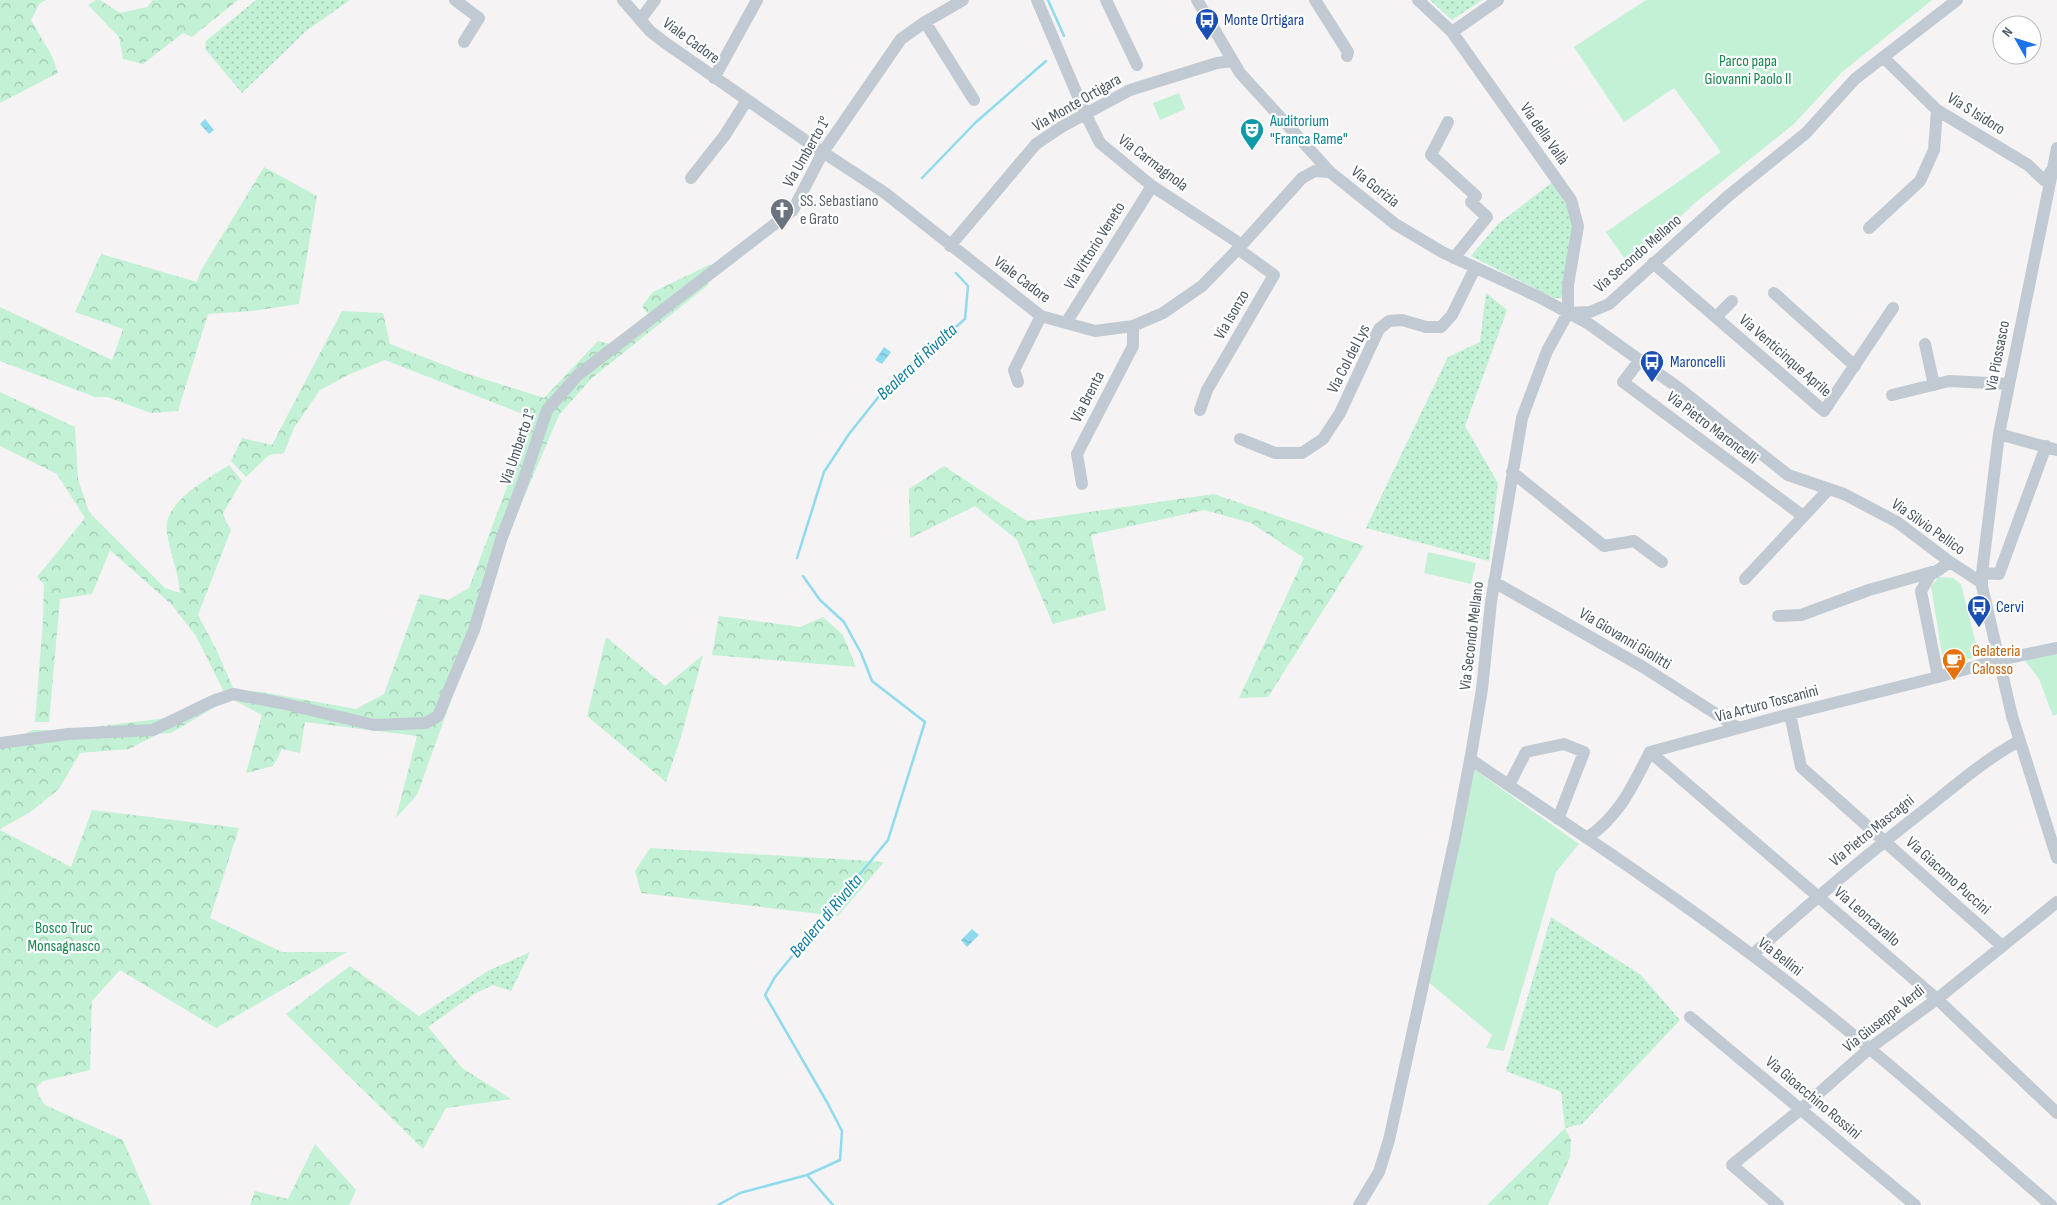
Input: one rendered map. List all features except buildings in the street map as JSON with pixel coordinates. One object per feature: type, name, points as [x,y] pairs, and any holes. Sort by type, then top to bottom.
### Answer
[{"type":"street","points":[[455,0],[479,18],[464,42]]},
{"type":"street","name":"Viale Cadore","points":[[623,0],[640,20],[664,42],[885,194],[1041,316],[1066,324],[1095,331],[1133,326],[1163,313],[1202,286],[1302,178],[1316,171],[1330,172]]},
{"type":"street","points":[[640,20],[655,0]]},
{"type":"street","points":[[714,78],[757,0]]},
{"type":"street","name":"Via Umberto 1°","points":[[0,744],[68,734],[153,730],[232,694],[281,703],[374,725],[426,723],[438,716],[474,630],[501,540],[547,410],[578,375],[793,210],[823,152],[901,39],[925,22],[963,0]]},
{"type":"street","name":"Via Carmagnola","points":[[1037,0],[1085,114],[1100,143],[1152,186],[1240,247]]},
{"type":"street","points":[[1106,0],[1136,65]]},
{"type":"street","name":"Via Gorizia","points":[[1197,0],[1240,73],[1330,172],[1396,224],[1454,258],[1539,297],[1568,313]]},
{"type":"street","points":[[1315,0],[1348,52],[1347,56]]},
{"type":"street","name":"Via della Vallà","points":[[1418,0],[1452,32],[1571,200],[1578,226],[1568,285],[1568,313]]},
{"type":"street","points":[[1452,32],[1498,0]]},
{"type":"street","name":"Via Secondo Mellano","points":[[1359,1205],[1379,1172],[1389,1140],[1456,834],[1470,759],[1482,690],[1494,582],[1522,418],[1547,351],[1568,313],[1590,312],[1609,304],[1727,197],[1806,133],[1855,79],[1957,0]]},
{"type":"street","points":[[925,22],[974,100]]},
{"type":"street","name":"Via S Isidoro","points":[[1883,57],[1937,110],[2028,165],[2045,181],[2055,167]]},
{"type":"street","name":"Via Monte Ortigara","points":[[950,246],[1036,144],[1085,114],[1130,90],[1217,63],[1232,61]]},
{"type":"street","points":[[691,178],[725,135],[747,100]]},
{"type":"street","points":[[1869,228],[1920,181],[1934,150],[1937,110]]},
{"type":"street","points":[[1448,122],[1430,155],[1476,196],[1471,202],[1487,216],[1454,258]]},
{"type":"street","name":"Via Piossasco","points":[[2057,148],[2055,167],[1999,434],[1982,578],[1998,660],[2019,741],[2057,858]]},
{"type":"street","name":"Via Vittorio Veneto","points":[[1066,324],[1152,186]]},
{"type":"street","name":"Via Isonzo","points":[[1200,410],[1207,390],[1274,275],[1240,247]]},
{"type":"street","name":"Via Venticinque Aprile","points":[[1653,263],[1824,411],[1893,308]]},
{"type":"street","name":"Via Col del Lys","points":[[1240,438],[1275,453],[1302,453],[1323,439],[1340,413],[1379,329],[1389,321],[1402,320],[1426,327],[1441,327],[1452,315],[1475,268]]},
{"type":"street","points":[[1774,293],[1855,366]]},
{"type":"street","points":[[1716,317],[1732,301]]},
{"type":"street","name":"Via Pietro Maroncelli","points":[[1568,313],[1589,324],[1680,389],[1788,475],[1829,489]]},
{"type":"street","points":[[1018,382],[1014,370],[1041,316]]},
{"type":"street","name":"Via Brenta","points":[[1082,484],[1077,454],[1133,346],[1133,326]]},
{"type":"street","points":[[1925,344],[1934,385]]},
{"type":"street","name":"Via Pietro Maroncelli","points":[[1640,360],[1623,382],[1803,516]]},
{"type":"street","points":[[1892,395],[1949,382],[1970,381],[2009,384]]},
{"type":"street","points":[[1982,578],[1999,574],[2051,448],[1999,434]]},
{"type":"street","points":[[1512,472],[1604,546],[1634,541],[1662,562]]},
{"type":"street","points":[[1745,579],[1829,489]]},
{"type":"street","name":"Via Silvio Pellico","points":[[1829,489],[1844,494],[1897,522],[1950,562],[1982,578]]},
{"type":"street","points":[[1778,616],[1801,616],[1869,590],[1934,573],[1950,562]]},
{"type":"street","points":[[1932,572],[1922,591],[1938,677]]},
{"type":"street","name":"Via Giovanni Giolitti","points":[[1494,582],[1642,667],[1738,728]]},
{"type":"street","name":"Via Arturo Toscanini","points":[[1650,752],[1998,660],[2057,648]]},
{"type":"street","name":"Via Giacomo Puccini","points":[[1790,714],[1801,767],[2002,946]]},
{"type":"street","name":"Via Pietro Mascagni","points":[[1752,955],[1817,896],[1884,841],[1984,763],[2019,741]]},
{"type":"street","points":[[1509,785],[1526,752],[1564,744],[1584,752],[1558,819]]},
{"type":"street","points":[[1587,838],[1604,826],[1627,796],[1650,752]]},
{"type":"street","name":"Via Leoncavallo","points":[[1650,752],[1937,999],[2057,1113]]},
{"type":"street","name":"Via Bellini","points":[[1470,759],[1587,838],[1752,955],[1870,1048],[2051,1205]]},
{"type":"street","name":"Via Giuseppe Verdi","points":[[1778,1205],[1732,1165],[1801,1109],[1870,1048],[1937,999],[2057,902]]},
{"type":"street","name":"Via Gioacchino Rossini","points":[[1690,1017],[1915,1205]]},
{"type":"green space","points":[[0,0],[46,0],[40,3],[31,20],[52,56],[58,73],[0,103]]},
{"type":"green space","points":[[96,0],[100,0],[120,13],[147,7],[153,0],[238,0],[192,37],[183,33],[143,64],[123,59],[119,37],[88,5]]},
{"type":"green space","points":[[256,0],[350,0],[306,31],[242,93],[205,49],[206,41]]},
{"type":"green space","points":[[1430,0],[1482,0],[1452,20]]},
{"type":"green space","name":"Parco papa Giovanni Paolo II","points":[[1646,0],[1932,0],[1842,72],[1794,124],[1696,202],[1629,265],[1606,232],[1721,152],[1674,88],[1624,122],[1574,47]]},
{"type":"green space","points":[[1179,93],[1185,109],[1160,120],[1153,103]]},
{"type":"green space","points":[[264,167],[317,196],[299,304],[252,311],[208,314],[178,411],[151,413],[107,397],[95,397],[0,361],[0,307],[112,360],[123,329],[75,312],[101,254],[197,282],[200,272]]},
{"type":"green space","points":[[1554,181],[1569,203],[1575,225],[1563,298],[1554,298],[1471,256],[1498,224]]},
{"type":"green space","points":[[711,264],[708,285],[592,378],[559,415],[505,542],[479,623],[417,795],[396,818],[417,736],[305,722],[300,753],[282,749],[273,766],[246,773],[262,715],[226,696],[196,636],[172,605],[110,550],[92,594],[60,599],[49,722],[35,722],[44,584],[37,577],[85,518],[57,474],[0,446],[0,392],[75,427],[78,479],[89,512],[165,588],[180,593],[167,533],[167,522],[178,502],[229,465],[242,481],[223,513],[231,530],[198,615],[216,649],[234,690],[262,692],[356,709],[384,694],[420,594],[448,600],[469,588],[533,418],[385,360],[350,374],[320,390],[294,428],[284,453],[269,455],[246,477],[231,461],[242,438],[272,445],[342,311],[383,313],[390,344],[465,373],[544,398],[598,341],[614,345],[648,314],[642,306],[653,292]]},
{"type":"green space","points":[[1486,293],[1507,310],[1465,426],[1498,483],[1489,561],[1366,528],[1448,357],[1480,342]]},
{"type":"green space","points":[[944,466],[1027,521],[1214,494],[1364,546],[1268,697],[1239,698],[1304,558],[1251,523],[1204,510],[1091,535],[1106,610],[1053,624],[1017,540],[975,506],[910,538],[909,489]]},
{"type":"green space","points":[[1428,552],[1476,563],[1471,584],[1424,573]]},
{"type":"green space","points":[[1939,577],[1953,578],[1961,584],[1979,656],[1944,667],[1931,586]]},
{"type":"green space","points":[[719,616],[800,627],[823,617],[843,635],[856,667],[712,655]]},
{"type":"green space","points":[[606,637],[665,686],[703,655],[681,737],[666,782],[587,716]]},
{"type":"green space","points":[[2057,651],[2057,714],[2053,716],[2039,679],[2026,662],[2027,657]]},
{"type":"green space","points":[[215,693],[222,703],[171,733],[158,734],[129,749],[80,753],[59,789],[29,813],[0,829],[0,741],[15,738],[33,730],[69,730],[166,718]]},
{"type":"green space","points":[[1472,768],[1579,844],[1556,872],[1504,1051],[1486,1048],[1492,1035],[1427,981]]},
{"type":"green space","name":"Bosco Truc Monsagnasco","points":[[92,810],[239,828],[210,918],[282,952],[347,952],[216,1028],[120,970],[92,1001],[90,1070],[43,1081],[37,1087],[39,1096],[45,1105],[123,1140],[151,1205],[0,1205],[0,830],[71,867]]},
{"type":"green space","points":[[650,848],[884,862],[838,916],[641,893],[635,871]]},
{"type":"green space","points":[[1551,917],[1641,975],[1680,1020],[1582,1124],[1565,1128],[1561,1092],[1506,1071]]},
{"type":"green space","points":[[530,952],[511,991],[493,985],[474,994],[428,1027],[419,1016],[488,971]]},
{"type":"green space","points":[[350,966],[419,1016],[462,1068],[511,1099],[446,1108],[423,1149],[286,1014]]},
{"type":"green space","points":[[1565,1128],[1571,1140],[1570,1157],[1548,1205],[1487,1205]]},
{"type":"green space","points":[[315,1144],[356,1190],[349,1205],[250,1205],[255,1191],[288,1199]]},
{"type":"water","points":[[205,119],[214,130],[209,134],[200,124]]},
{"type":"water","points":[[884,347],[891,352],[882,364],[875,360]]},
{"type":"water","points":[[972,929],[979,935],[967,947],[961,940]]},
{"type":"waterway","name":"Bealera di Rivalta","points":[[1048,0],[1064,36]]},
{"type":"waterway","name":"Bealera di Rivalta","points":[[922,178],[975,123],[1046,61]]},
{"type":"waterway","name":"Bealera di Rivalta","points":[[797,558],[824,472],[849,434],[884,390],[965,319],[968,286],[956,273]]},
{"type":"waterway","name":"Bealera di Rivalta","points":[[718,1205],[740,1193],[807,1175],[840,1160],[842,1131],[765,995],[775,977],[888,840],[925,722],[872,681],[861,653],[844,622],[820,600],[803,576]]},
{"type":"waterway","points":[[807,1175],[833,1205]]},
{"type":"place","name":"Monte Ortigara","points":[[1207,41]]},
{"type":"place","name":"Auditorium \"Franca Rame\"","points":[[1252,151]]},
{"type":"place","name":"SS. Sebastiano e Grato","points":[[782,231]]},
{"type":"place","name":"Maroncelli","points":[[1652,383]]},
{"type":"place","name":"Cervi","points":[[1979,628]]},
{"type":"place","name":"Gelateria Calosso","points":[[1954,681]]}]
